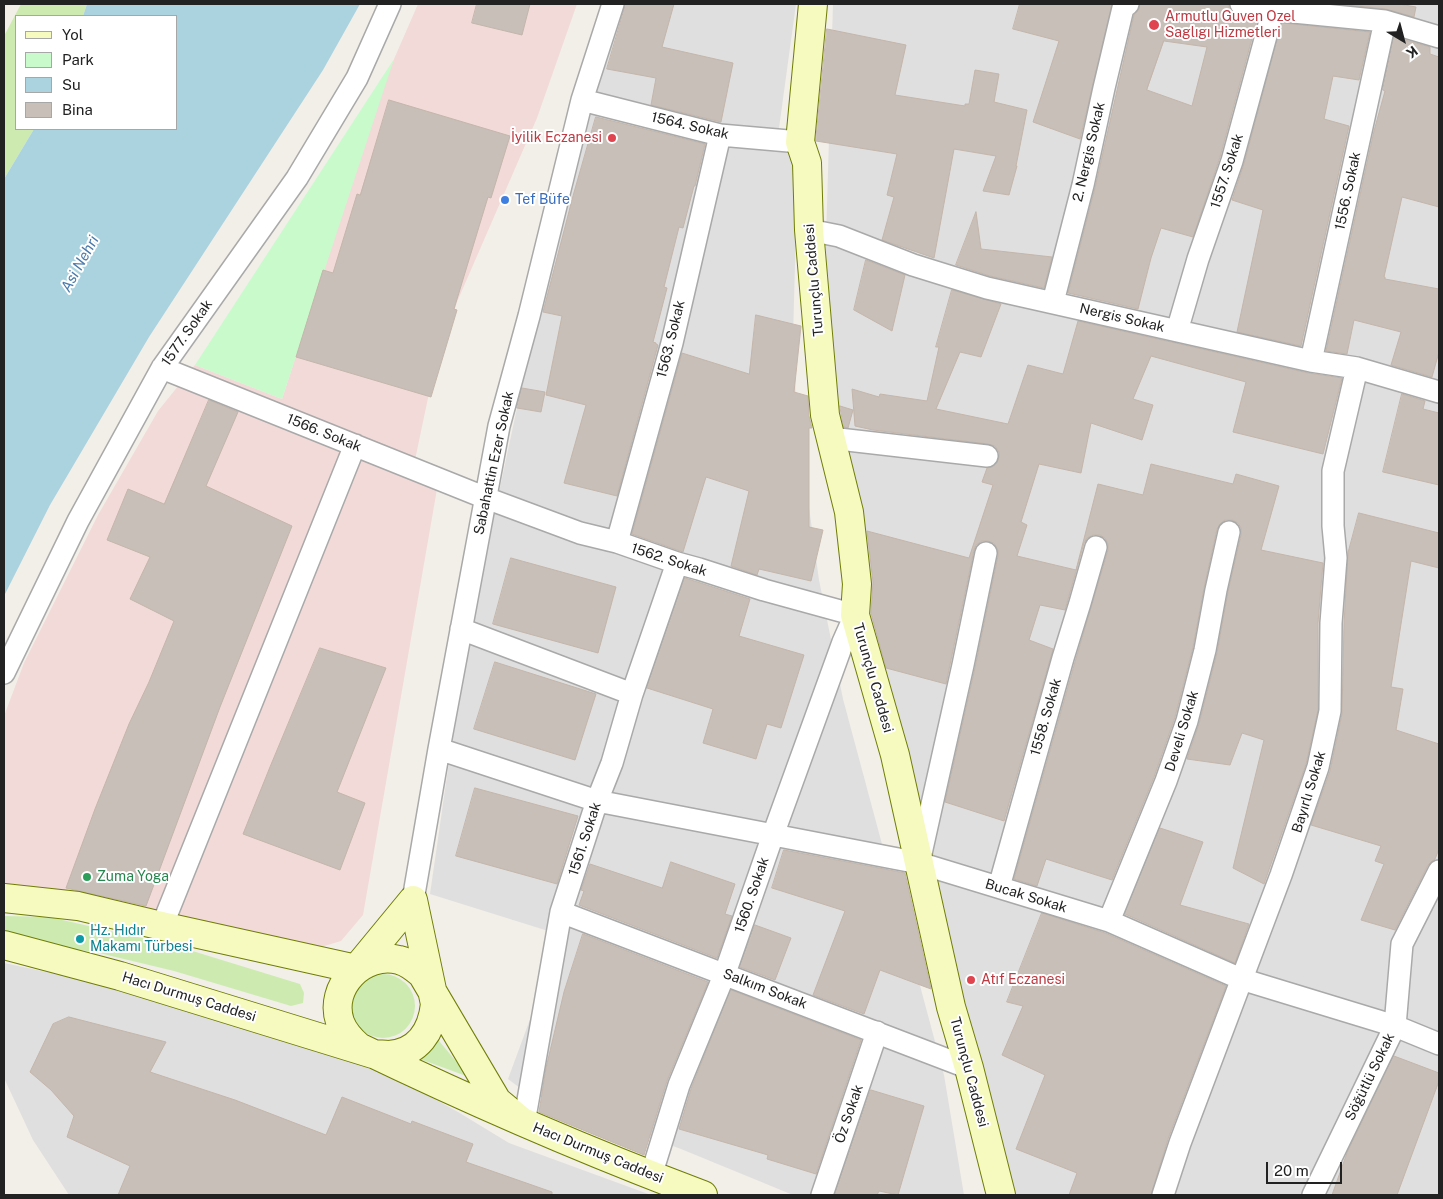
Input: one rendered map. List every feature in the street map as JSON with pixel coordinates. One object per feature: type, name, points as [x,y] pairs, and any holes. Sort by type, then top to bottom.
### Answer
[{"type":"main road","name":"Turunçlu Caddesi","points":[[813,4],[800,142],[807,163],[809,230],[825,415],[848,512],[857,584],[855,615],[895,755],[951,1007],[969,1068],[1001,1195]]},
{"type":"main road","points":[[4,898],[78,906],[356,969]]},
{"type":"main road","name":"Sabahattin Ezer Sokak","points":[[356,969],[412,900]]},
{"type":"main road","name":"Sabahattin Ezer Sokak","points":[[412,900],[432,992]]},
{"type":"main road","name":"Hacı Durmuş Caddesi","points":[[4,945],[120,976],[373,1054],[388,1055],[404,1052],[418,1044],[428,1032],[434,1017],[435,1004],[432,992]]},
{"type":"main road","name":"Hacı Durmuş Caddesi","points":[[522,1122],[498,1101],[422,974],[400,960],[386,958],[372,961],[356,969],[347,979],[341,991],[338,1006],[340,1022],[347,1036],[359,1047],[522,1122],[651,1176],[703,1195]]},
{"type":"street","name":"1577. Sokak","points":[[4,674],[78,521],[162,368],[297,178],[357,78],[390,4]]},
{"type":"street","name":"Sabahattin Ezer Sokak","points":[[412,900],[499,426],[530,316],[582,100],[613,4]]},
{"type":"street","name":"2. Nergis Sokak","points":[[1053,302],[1083,185],[1123,8],[1128,4]]},
{"type":"street","points":[[1241,4],[1273,10],[1385,21],[1439,37]]},
{"type":"street","name":"1557. Sokak","points":[[1177,330],[1198,259],[1232,160],[1273,10]]},
{"type":"street","name":"1556. Sokak","points":[[1311,361],[1385,21]]},
{"type":"street","name":"1564. Sokak","points":[[582,100],[720,135],[800,142]]},
{"type":"street","name":"1563. Sokak","points":[[617,542],[672,343],[720,135]]},
{"type":"street","name":"Nergis Sokak","points":[[809,230],[839,236],[913,265],[987,288],[1311,361],[1357,368],[1439,392]]},
{"type":"street","name":"1566. Sokak","points":[[162,368],[486,498]]},
{"type":"street","name":"Bayırlı Sokak","points":[[1163,1195],[1180,1143],[1281,875],[1318,767],[1330,711],[1331,623],[1336,558],[1333,526],[1333,471],[1357,368]]},
{"type":"street","points":[[830,438],[987,456]]},
{"type":"street","points":[[162,926],[355,445]]},
{"type":"street","name":"1562. Sokak","points":[[486,498],[580,533],[617,542],[764,590],[855,615]]},
{"type":"street","name":"Develi Sokak","points":[[1109,921],[1166,781],[1187,721],[1229,532]]},
{"type":"street","name":"1558. Sokak","points":[[999,887],[1096,547]]},
{"type":"street","points":[[919,863],[986,553]]},
{"type":"street","name":"1561. Sokak","points":[[522,1122],[561,912],[677,563]]},
{"type":"street","name":"1560. Sokak","points":[[651,1176],[679,1085],[724,974],[772,835],[843,642],[855,615]]},
{"type":"street","points":[[461,629],[632,694]]},
{"type":"street","name":"Bucak Sokak","points":[[439,749],[597,801],[919,863],[1109,921],[1241,979],[1395,1026],[1439,1044]]},
{"type":"street","name":"Söğütlü Sokak","points":[[1313,1195],[1395,1026],[1402,944],[1439,871]]},
{"type":"street","name":"Salkım Sokak","points":[[561,912],[969,1068]]},
{"type":"street","name":"Öz Sokak","points":[[822,1195],[877,1032]]},
{"type":"shaded area","points":[[418,4],[577,4],[537,118],[457,302],[428,398],[411,479],[437,489],[363,915],[341,941],[301,953],[4,889],[4,716],[24,663],[98,515],[158,411],[195,365],[282,399],[384,85]]},
{"type":"shaded area","points":[[622,4],[796,4],[776,150],[798,153],[793,338],[797,420],[819,580],[843,699],[944,1075],[964,1195],[793,1195],[681,1149],[524,1091],[508,1079],[561,935],[430,894],[465,651],[554,224]]},
{"type":"shaded area","points":[[833,4],[1439,4],[1439,1195],[996,1195],[876,695],[824,306]]},
{"type":"shaded area","points":[[4,963],[150,994],[359,1057],[458,1112],[509,1143],[651,1195],[69,1195],[33,1140],[4,1078]]},
{"type":"green space","points":[[21,4],[87,4],[83,15],[15,15]]},
{"type":"green space","points":[[15,15],[15,130],[33,130],[4,179],[4,36]]},
{"type":"green space","points":[[394,59],[282,399],[195,365]]},
{"type":"green space","points":[[4,916],[49,917],[173,945],[300,984],[304,993],[303,1003],[291,1006],[174,971],[99,953],[43,944],[4,934]]},
{"type":"green space","points":[[383,974],[401,980],[409,988],[415,1006],[409,1024],[401,1032],[383,1038],[365,1032],[357,1024],[351,1006],[357,988],[365,980]]},
{"type":"green space","points":[[435,1036],[469,1077],[417,1058]]},
{"type":"water","name":"Asi Nehri","points":[[87,4],[360,4],[323,70],[149,337],[50,505],[4,596],[4,179],[33,130],[178,130],[178,15],[83,15]]},
{"type":"building","points":[[477,4],[530,4],[522,35],[472,23]]},
{"type":"building","points":[[626,4],[674,4],[662,47],[733,63],[721,122],[651,105],[656,78],[607,69]]},
{"type":"building","points":[[1020,4],[1112,4],[1080,139],[1033,122],[1059,41],[1013,29]]},
{"type":"building","points":[[1140,4],[1229,4],[1229,9],[1233,14],[1257,20],[1220,157],[1193,237],[1161,228],[1138,309],[1068,293],[1095,188],[1134,15],[1139,9]],"holes":[[[1164,41],[1207,47],[1192,106],[1147,90]]]},
{"type":"building","points":[[1337,4],[1399,4],[1416,7],[1414,17],[1386,9]]},
{"type":"building","points":[[1282,23],[1370,32],[1359,80],[1333,76],[1324,119],[1349,126],[1301,346],[1237,332],[1263,210],[1232,200],[1244,164]]},
{"type":"building","points":[[827,29],[906,45],[895,95],[965,106],[965,104],[969,104],[975,70],[999,74],[994,102],[1027,110],[1017,166],[1009,195],[983,191],[996,156],[954,149],[934,258],[882,240],[894,197],[887,195],[897,154],[816,141]]},
{"type":"building","points":[[1394,37],[1430,47],[1430,54],[1439,57],[1439,207],[1402,197],[1384,277],[1385,279],[1439,289],[1439,352],[1432,377],[1391,365],[1401,332],[1354,320],[1347,354],[1326,351],[1374,131],[1385,91],[1383,90]]},
{"type":"building","points":[[389,100],[510,136],[491,198],[488,197],[454,309],[457,310],[431,397],[296,357],[323,270],[333,273],[357,194],[360,195]]},
{"type":"building","points":[[596,117],[705,144],[683,228],[679,227],[664,287],[667,288],[653,342],[658,345],[617,496],[564,483],[586,405],[546,395],[562,316],[543,312]]},
{"type":"building","points":[[976,212],[981,249],[1052,257],[1044,288],[990,276],[956,265]]},
{"type":"building","points":[[866,260],[905,275],[892,331],[854,310]]},
{"type":"building","points":[[952,290],[1001,304],[981,357],[960,352],[936,409],[1008,424],[1028,365],[1063,374],[1078,321],[1308,373],[1342,378],[1323,454],[1233,432],[1246,382],[1151,356],[1133,399],[1153,405],[1142,440],[1091,423],[1081,473],[1039,464],[1021,522],[1027,525],[1017,556],[1076,570],[1098,484],[1143,495],[1151,464],[1233,484],[1236,474],[1279,486],[1261,550],[1323,563],[1318,623],[1318,710],[1306,764],[1264,884],[1233,868],[1264,740],[1242,733],[1230,765],[1187,759],[1199,724],[1217,653],[1241,535],[1241,528],[1238,523],[1232,520],[1225,520],[1217,529],[1193,647],[1175,717],[1154,777],[1112,880],[1046,859],[1037,886],[1014,879],[1108,550],[1105,538],[1100,535],[1093,535],[1087,538],[1084,543],[1065,610],[1040,605],[1029,640],[1053,649],[1004,821],[945,802],[975,668],[998,550],[994,543],[982,541],[976,545],[974,550],[946,684],[886,668],[871,613],[873,582],[867,531],[969,558],[993,485],[982,482],[987,468],[997,463],[999,452],[995,446],[988,444],[873,430],[855,426],[852,389],[879,397],[880,394],[927,401],[939,347],[936,347]]},
{"type":"building","points":[[756,315],[801,326],[794,392],[808,396],[812,428],[809,428],[809,527],[823,530],[811,581],[759,569],[757,575],[731,566],[749,491],[706,477],[683,552],[632,534],[682,353],[749,374]]},
{"type":"building","points":[[522,388],[545,392],[541,412],[517,408]]},
{"type":"building","points":[[1402,394],[1425,401],[1423,409],[1439,413],[1439,485],[1383,472]]},
{"type":"building","points":[[209,400],[238,412],[206,486],[292,526],[220,707],[146,906],[66,888],[129,724],[149,682],[174,621],[130,599],[150,557],[107,540],[128,489],[164,504]]},
{"type":"building","points":[[840,406],[853,410],[848,428],[844,427]]},
{"type":"building","points":[[1359,513],[1439,533],[1439,568],[1411,561],[1391,687],[1403,689],[1396,730],[1439,744],[1439,849],[1435,859],[1428,865],[1395,930],[1361,920],[1384,864],[1375,861],[1381,846],[1311,825],[1330,771],[1342,714],[1348,553]]},
{"type":"building","points":[[511,558],[616,587],[598,653],[493,624]]},
{"type":"building","points":[[685,578],[750,599],[739,636],[804,655],[781,728],[767,724],[756,759],[703,743],[713,709],[647,688]]},
{"type":"building","points":[[320,648],[386,668],[337,792],[365,803],[340,870],[243,834]]},
{"type":"building","points":[[495,662],[596,694],[575,760],[474,729]]},
{"type":"building","points":[[475,788],[578,816],[557,884],[456,856]]},
{"type":"building","points":[[1160,828],[1203,842],[1180,905],[1249,924],[1235,963],[1125,914]]},
{"type":"building","points":[[784,850],[905,873],[931,989],[880,970],[864,1014],[813,995],[845,911],[772,888]]},
{"type":"building","points":[[671,862],[735,884],[725,914],[732,916],[717,958],[579,905],[584,891],[581,890],[590,864],[662,888]]},
{"type":"building","points":[[1042,913],[1105,933],[1226,986],[1168,1139],[1151,1195],[1069,1195],[1077,1173],[1016,1149],[1045,1075],[1002,1055],[1023,1006],[1007,1002]]},
{"type":"building","points":[[755,925],[791,938],[775,980],[740,967]]},
{"type":"building","points":[[583,934],[708,982],[667,1081],[644,1155],[539,1112],[546,1068],[564,992]]},
{"type":"building","points":[[731,990],[861,1040],[816,1174],[767,1159],[768,1155],[679,1129],[691,1089]]},
{"type":"building","points":[[69,1017],[166,1042],[150,1072],[235,1100],[326,1135],[342,1097],[411,1124],[412,1121],[473,1144],[466,1162],[552,1192],[552,1195],[118,1195],[130,1166],[67,1137],[74,1116],[51,1090],[30,1072],[53,1024]]},
{"type":"building","points":[[1394,1056],[1439,1073],[1439,1081],[1397,1195],[1332,1195],[1347,1153]]},
{"type":"building","points":[[871,1090],[924,1106],[898,1195],[879,1191],[877,1195],[835,1195]]},
{"type":"place","name":"Armutlu Guven Ozel Saglıgı Hizmetleri","points":[[1154,25]]},
{"type":"place","name":"İyilik Eczanesi","points":[[612,138]]},
{"type":"place","name":"Tef Büfe","points":[[505,200]]},
{"type":"place","name":"Zuma Yoga","points":[[87,877]]},
{"type":"place","name":"Hz. Hıdır Makamı Türbesi","points":[[80,939]]},
{"type":"place","name":"Atıf Eczanesi","points":[[971,980]]}]
